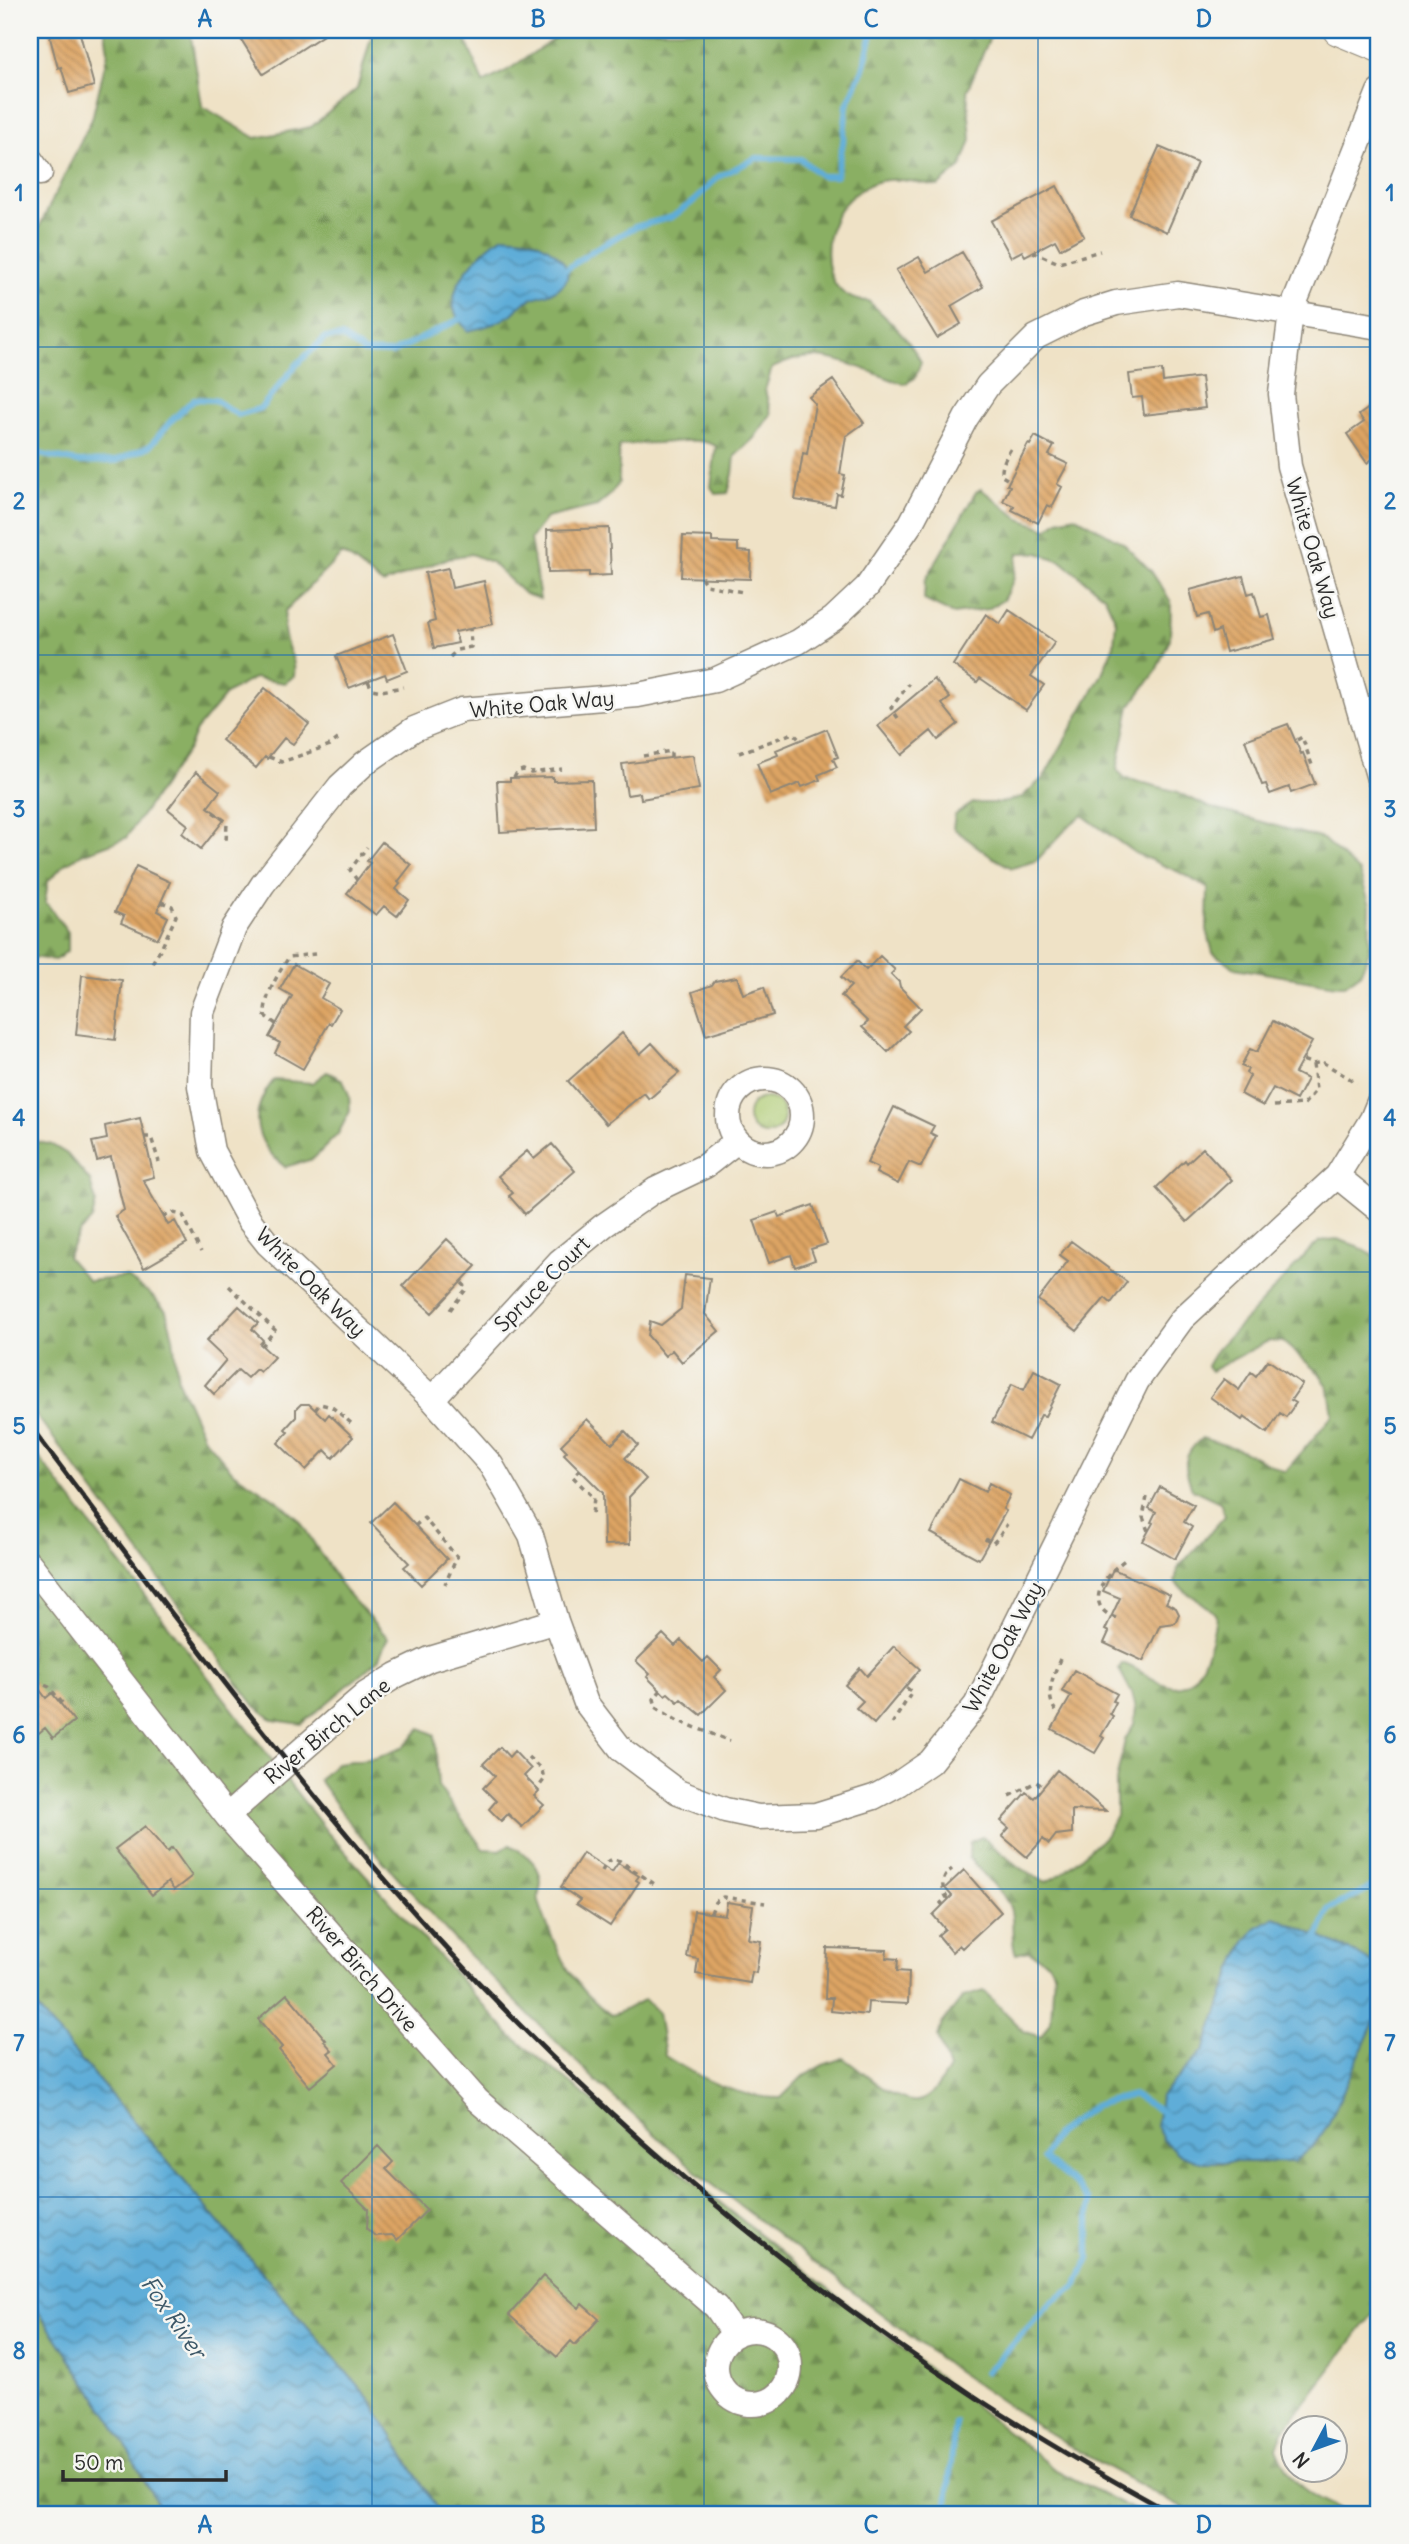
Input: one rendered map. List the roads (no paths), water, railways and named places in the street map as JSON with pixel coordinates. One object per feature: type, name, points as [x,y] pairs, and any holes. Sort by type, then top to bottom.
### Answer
[{"type":"street","points":[[1338,30],[1379,47]]},
{"type":"street","name":"White Oak Way","points":[[1379,92],[1291,312],[1281,394],[1289,466],[1379,779]]},
{"type":"street","name":"White Oak Way","points":[[1291,312],[1178,294],[1126,301],[1095,310],[1036,337],[988,385],[966,418],[911,523],[867,587],[833,619],[798,642],[715,680],[638,695],[462,710],[414,729],[365,763],[340,786],[274,870],[234,929],[202,1013],[200,1086],[212,1151],[249,1220],[268,1244],[432,1399],[491,1465],[531,1535],[556,1621],[586,1703],[622,1750],[678,1792],[725,1810],[758,1817],[816,1815],[874,1797],[930,1762],[976,1705],[1137,1381],[1182,1319],[1337,1176],[1372,1119],[1379,1102]]},
{"type":"street","points":[[1291,312],[1379,327]]},
{"type":"street","name":"Spruce Court","points":[[432,1399],[578,1245],[655,1190],[705,1166],[737,1141]]},
{"type":"street","points":[[1337,1176],[1379,1210]]},
{"type":"street","name":"River Birch Drive","points":[[30,1564],[227,1816],[477,2100],[716,2307],[734,2335]]},
{"type":"street","name":"River Birch Lane","points":[[227,1816],[366,1694],[397,1675],[430,1660],[556,1621]]},
{"type":"water","points":[[503,236],[530,239],[554,252],[566,266],[566,281],[548,294],[526,301],[501,320],[467,331],[455,312],[456,290],[468,268]]},
{"type":"water","points":[[1275,1917],[1356,1953],[1378,1966],[1379,2011],[1328,2125],[1313,2146],[1293,2162],[1200,2162],[1177,2153],[1164,2141],[1156,2126],[1160,2097],[1204,2050],[1245,1942],[1257,1927]]},
{"type":"water","name":"Fox River","points":[[30,2000],[371,2401],[440,2514],[163,2514],[112,2421],[30,2299]]},
{"type":"waterway","points":[[561,273],[595,249],[635,227],[672,217],[694,201],[718,177],[756,158],[801,159],[821,176],[836,176],[847,105],[863,69],[873,30]]},
{"type":"waterway","points":[[30,455],[34,453],[78,462],[116,461],[150,446],[194,399],[215,400],[238,415],[261,408],[298,363],[325,338],[342,337],[364,352],[392,353],[466,316]]},
{"type":"waterway","points":[[1316,1941],[1329,1909],[1375,1886],[1379,1869]]},
{"type":"waterway","points":[[986,2372],[1052,2302],[1076,2286],[1089,2258],[1089,2201],[1075,2184],[1043,2158],[1056,2134],[1095,2105],[1133,2095],[1165,2114]]},
{"type":"waterway","points":[[946,2514],[955,2422]]},
{"type":"railway","points":[[30,1426],[228,1687],[331,1815],[438,1939],[562,2067],[695,2187],[834,2298],[1004,2415],[1173,2514]]}]
